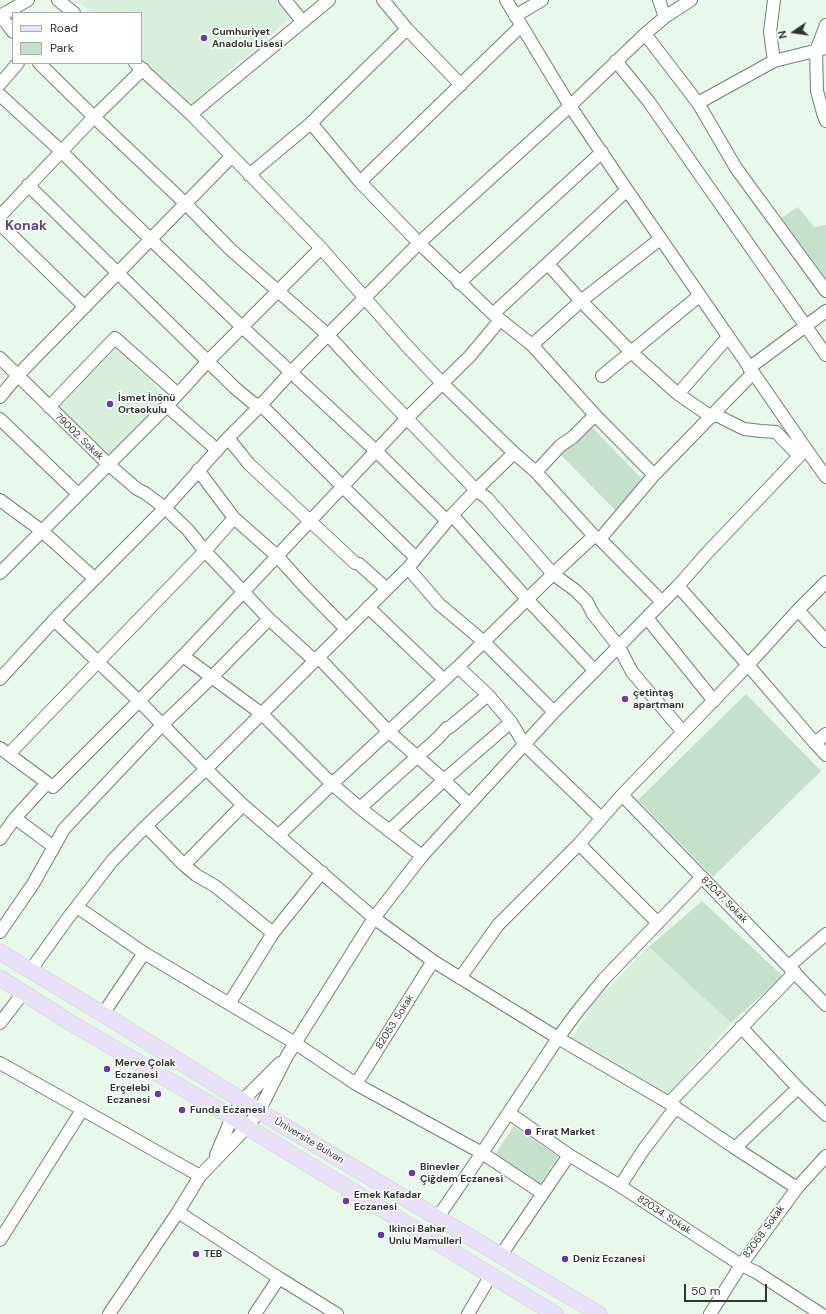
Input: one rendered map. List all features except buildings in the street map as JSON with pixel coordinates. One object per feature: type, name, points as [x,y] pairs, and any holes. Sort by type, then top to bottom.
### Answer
[{"type":"main road","name":"Üniversite Bulvarı","points":[[0,952],[259,1111],[599,1314]]},
{"type":"main road","name":"Üniversite Bulvarı","points":[[0,978],[71,1023],[232,1117],[555,1314]]},
{"type":"street","points":[[12,31],[0,16],[28,0]]},
{"type":"street","points":[[58,0],[70,12]]},
{"type":"street","points":[[285,0],[303,22]]},
{"type":"street","points":[[191,114],[329,0]]},
{"type":"street","points":[[383,0],[407,29],[461,85]]},
{"type":"street","points":[[506,0],[570,106],[751,370],[802,453]]},
{"type":"street","points":[[360,182],[461,85],[518,21],[542,0]]},
{"type":"street","points":[[659,0],[665,18]]},
{"type":"street","points":[[0,679],[54,620],[165,508],[198,470],[262,405],[291,372],[419,243],[570,106],[645,34],[691,0]]},
{"type":"street","points":[[774,0],[770,32],[774,61]]},
{"type":"street","points":[[826,24],[821,50],[818,91],[822,112],[826,121]]},
{"type":"street","points":[[250,175],[311,123],[407,29]]},
{"type":"street","points":[[645,34],[698,103],[736,168],[826,291]]},
{"type":"street","points":[[698,103],[774,61],[821,50]]},
{"type":"street","points":[[616,61],[649,102],[826,355]]},
{"type":"street","points":[[0,84],[17,64]]},
{"type":"street","points":[[40,64],[186,204],[230,249],[328,334],[363,374],[476,490],[488,498],[553,574],[575,590],[587,602],[593,614],[619,647],[632,672],[683,732]]},
{"type":"street","points":[[0,216],[94,117],[139,66],[191,114],[320,248],[406,345],[442,383],[514,453],[536,472],[597,537],[662,602]]},
{"type":"street","points":[[0,95],[61,151],[241,326],[450,518],[595,670]]},
{"type":"street","points":[[311,123],[360,182],[419,243],[496,317],[532,345],[595,415],[654,474]]},
{"type":"street","points":[[459,283],[602,152]]},
{"type":"street","points":[[0,396],[18,375],[117,273],[232,157]]},
{"type":"street","points":[[28,185],[235,388],[253,403],[262,405],[416,558]]},
{"type":"street","points":[[234,518],[205,551],[98,661],[4,751],[53,787],[183,656],[407,418],[470,356],[496,317],[548,264],[627,190]]},
{"type":"street","points":[[0,224],[85,307]]},
{"type":"street","points":[[532,345],[581,301],[660,239]]},
{"type":"street","points":[[0,573],[167,406],[241,326],[320,248]]},
{"type":"street","points":[[548,264],[581,301],[631,352],[678,394],[710,416],[718,416],[744,429],[761,432],[776,432],[802,453],[826,477]]},
{"type":"street","points":[[602,376],[700,296]]},
{"type":"street","points":[[279,836],[332,784],[458,667],[553,574],[597,537],[751,370],[805,325],[826,310]]},
{"type":"street","points":[[678,394],[728,337]]},
{"type":"street","points":[[49,407],[114,338],[178,394]]},
{"type":"street","name":"79002. Sokak","points":[[0,358],[108,464],[137,489],[165,508],[188,530],[205,551],[269,619],[316,659],[389,732],[469,804]]},
{"type":"street","points":[[167,406],[217,450]]},
{"type":"street","points":[[536,472],[560,446],[573,437],[595,415]]},
{"type":"street","points":[[0,419],[78,494]]},
{"type":"street","points":[[228,438],[249,464],[355,563],[359,564],[387,589]]},
{"type":"street","points":[[30,971],[112,861],[408,568],[450,518],[514,453]]},
{"type":"street","points":[[109,1314],[178,1212],[200,1176],[247,1127],[259,1111],[287,1056],[374,918],[422,856],[554,712],[678,586],[707,553],[802,453]]},
{"type":"street","points":[[198,470],[234,518],[277,556],[346,629]]},
{"type":"street","points":[[0,500],[42,531],[96,579]]},
{"type":"street","points":[[408,568],[439,604],[483,641],[554,712]]},
{"type":"street","points":[[460,978],[498,925],[579,844],[622,795],[714,701],[826,582]]},
{"type":"street","points":[[678,586],[826,755]]},
{"type":"street","points":[[368,608],[438,674]]},
{"type":"street","points":[[798,610],[826,641]]},
{"type":"street","points":[[647,618],[714,701]]},
{"type":"street","points":[[0,932],[33,884],[64,829],[162,725],[269,619]]},
{"type":"street","points":[[54,620],[139,701],[243,805],[374,918],[433,961],[558,1038],[672,1105],[797,1188]]},
{"type":"street","points":[[183,656],[262,714],[332,784],[360,808],[422,856]]},
{"type":"street","points":[[458,667],[488,695],[511,722],[524,744],[601,818]]},
{"type":"street","points":[[360,808],[438,738],[447,728],[488,695]]},
{"type":"street","points":[[390,831],[444,780],[511,722]]},
{"type":"street","points":[[816,744],[826,734]]},
{"type":"street","points":[[0,839],[15,818],[47,783]]},
{"type":"street","name":"82047. Sokak","points":[[622,795],[826,1005]]},
{"type":"street","points":[[184,865],[243,805]]},
{"type":"street","points":[[15,818],[54,848]]},
{"type":"street","points":[[146,826],[184,865],[196,875],[215,886],[273,933]]},
{"type":"street","points":[[579,844],[658,923]]},
{"type":"street","points":[[229,1004],[273,933],[322,872]]},
{"type":"street","points":[[438,1217],[558,1038],[604,978],[701,878]]},
{"type":"street","points":[[77,907],[144,953],[295,1043],[356,1084],[482,1153],[542,1193]]},
{"type":"street","points":[[620,1186],[672,1105],[792,969],[826,934]]},
{"type":"street","points":[[103,1014],[144,953]]},
{"type":"street","name":"82053. Sokak","points":[[356,1084],[433,961]]},
{"type":"street","points":[[0,1023],[24,992]]},
{"type":"street","points":[[741,1027],[798,1088],[826,1115]]},
{"type":"street","points":[[213,1162],[232,1117],[243,1100],[287,1056]]},
{"type":"street","points":[[0,1063],[200,1176]]},
{"type":"street","points":[[735,1148],[798,1088]]},
{"type":"street","points":[[0,1240],[82,1110]]},
{"type":"street","name":"82034. Sokak","points":[[509,1113],[569,1155],[620,1186],[741,1265],[756,1272],[821,1314]]},
{"type":"street","points":[[501,1255],[569,1155]]},
{"type":"street","name":"82068. Sokak","points":[[710,1314],[741,1265],[797,1188],[826,1156]]},
{"type":"street","points":[[178,1212],[337,1314]]},
{"type":"street","points":[[468,1314],[492,1275]]},
{"type":"street","points":[[254,1314],[279,1278]]},
{"type":"shaded area","name":"Cumhuriyet Anadolu Lisesi","points":[[77,0],[277,0],[291,17],[188,107],[142,60],[142,12],[91,12]]},
{"type":"shaded area","name":"İsmet İnönü Ortaokulu","points":[[114,347],[167,397],[104,460],[54,411]]},
{"type":"shaded area","points":[[649,947],[731,1023],[667,1096],[572,1039],[595,1001]]},
{"type":"green space","points":[[798,207],[814,227],[826,225],[826,289],[778,220]]},
{"type":"green space","points":[[589,424],[644,481],[615,510],[559,453]]},
{"type":"green space","points":[[746,694],[821,771],[713,877],[638,800]]},
{"type":"green space","points":[[702,901],[783,976],[731,1023],[649,947]]},
{"type":"green space","points":[[514,1126],[558,1157],[537,1188],[493,1158]]},
{"type":"place","name":"Cumhuriyet Anadolu Lisesi","points":[[204,38]]},
{"type":"place","name":"İsmet İnönü Ortaokulu","points":[[110,404]]},
{"type":"place","name":"çetintaş apartmanı","points":[[625,699]]},
{"type":"place","name":"Merve Çolak Eczanesi","points":[[107,1069]]},
{"type":"place","name":"Erçelebi Eczanesi","points":[[158,1094]]},
{"type":"place","name":"Funda Eczanesi","points":[[182,1110]]},
{"type":"place","name":"Fırat Market","points":[[528,1132]]},
{"type":"place","name":"Binevler Çiğdem Eczanesi","points":[[412,1173]]},
{"type":"place","name":"Emek Kafadar Eczanesi","points":[[346,1201]]},
{"type":"place","name":"Ikinci Bahar Unlu Mamulleri","points":[[381,1235]]},
{"type":"place","name":"TEB","points":[[196,1254]]},
{"type":"place","name":"Deniz Eczanesi","points":[[565,1259]]},
{"type":"district","name":"Konak","points":[[26,226]]}]
